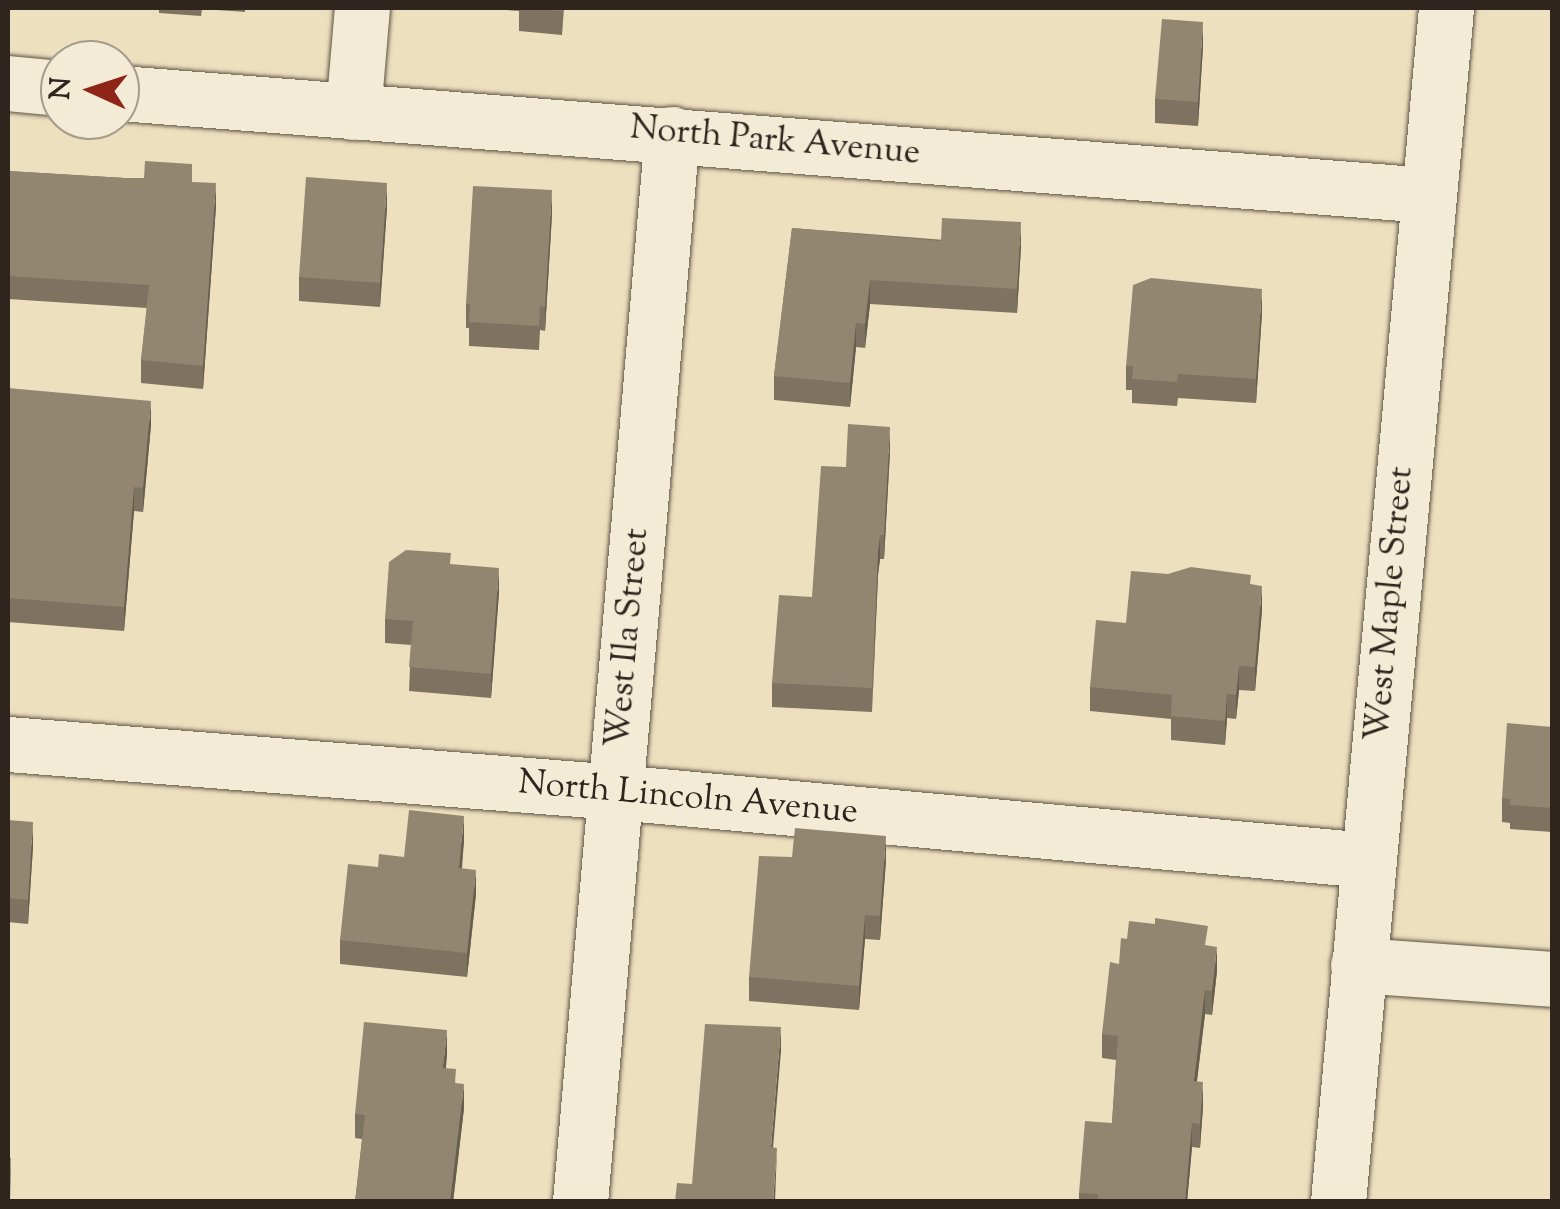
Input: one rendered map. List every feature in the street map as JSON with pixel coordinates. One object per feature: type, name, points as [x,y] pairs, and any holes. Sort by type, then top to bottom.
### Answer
[{"type":"street","points":[[354,112],[362,8]]},
{"type":"street","name":"West Maple Street","points":[[1338,1202],[1446,8]]},
{"type":"street","points":[[8,83],[40,86]]},
{"type":"street","name":"North Park Avenue","points":[[140,95],[1429,195]]},
{"type":"street","name":"West Ila Street","points":[[580,1202],[672,134]]},
{"type":"street","name":"North Lincoln Avenue","points":[[8,744],[616,792],[1367,860]]},
{"type":"street","points":[[1358,965],[1552,979]]},
{"type":"building","points":[[1162,19],[1203,22],[1198,102],[1155,99]]},
{"type":"building","points":[[145,161],[192,164],[192,182],[216,183],[203,366],[141,360],[149,285],[8,276],[8,171],[144,178]]},
{"type":"building","points":[[306,177],[387,183],[380,283],[299,277]]},
{"type":"building","points":[[473,186],[552,190],[545,307],[540,306],[539,326],[469,322],[470,304],[466,304]]},
{"type":"building","points":[[942,218],[1021,222],[1017,289],[870,280],[865,324],[856,323],[850,383],[774,376],[792,228],[941,241]]},
{"type":"building","points":[[1151,278],[1262,289],[1256,379],[1178,374],[1177,382],[1132,379],[1133,366],[1126,366],[1133,285]]},
{"type":"building","points":[[8,388],[151,401],[143,488],[134,487],[124,607],[8,598]]},
{"type":"building","points":[[848,424],[890,427],[884,535],[880,535],[878,551],[872,688],[772,683],[779,595],[812,597],[821,466],[846,467]]},
{"type":"building","points":[[406,550],[451,553],[450,564],[499,568],[491,674],[409,667],[413,621],[385,619],[389,562]]},
{"type":"building","points":[[1191,567],[1251,575],[1250,584],[1262,586],[1255,667],[1239,666],[1236,695],[1227,694],[1225,721],[1171,716],[1172,695],[1090,687],[1096,620],[1126,623],[1131,571],[1168,574]]},
{"type":"building","points":[[1507,723],[1552,727],[1552,808],[1510,805],[1510,799],[1502,798]]},
{"type":"building","points":[[409,810],[464,816],[459,868],[476,870],[467,953],[340,940],[348,864],[378,867],[379,854],[404,857]]},
{"type":"building","points":[[8,820],[33,822],[28,900],[8,898]]},
{"type":"building","points":[[795,828],[886,836],[880,916],[865,915],[859,986],[749,977],[759,856],[792,857]]},
{"type":"building","points":[[1155,918],[1208,926],[1205,945],[1217,947],[1212,991],[1205,990],[1194,1081],[1203,1082],[1200,1124],[1192,1123],[1185,1202],[1098,1202],[1098,1194],[1079,1193],[1085,1121],[1112,1123],[1118,1036],[1102,1034],[1110,962],[1119,964],[1121,938],[1127,939],[1129,921],[1155,924]]},
{"type":"building","points":[[364,1022],[447,1030],[443,1068],[456,1069],[455,1083],[464,1084],[450,1202],[355,1202],[365,1115],[355,1114]]},
{"type":"building","points":[[705,1024],[781,1027],[771,1147],[777,1148],[773,1202],[675,1202],[677,1183],[692,1184]]},
{"type":"building","points":[[8,1158],[11,1158],[8,1202]]}]
